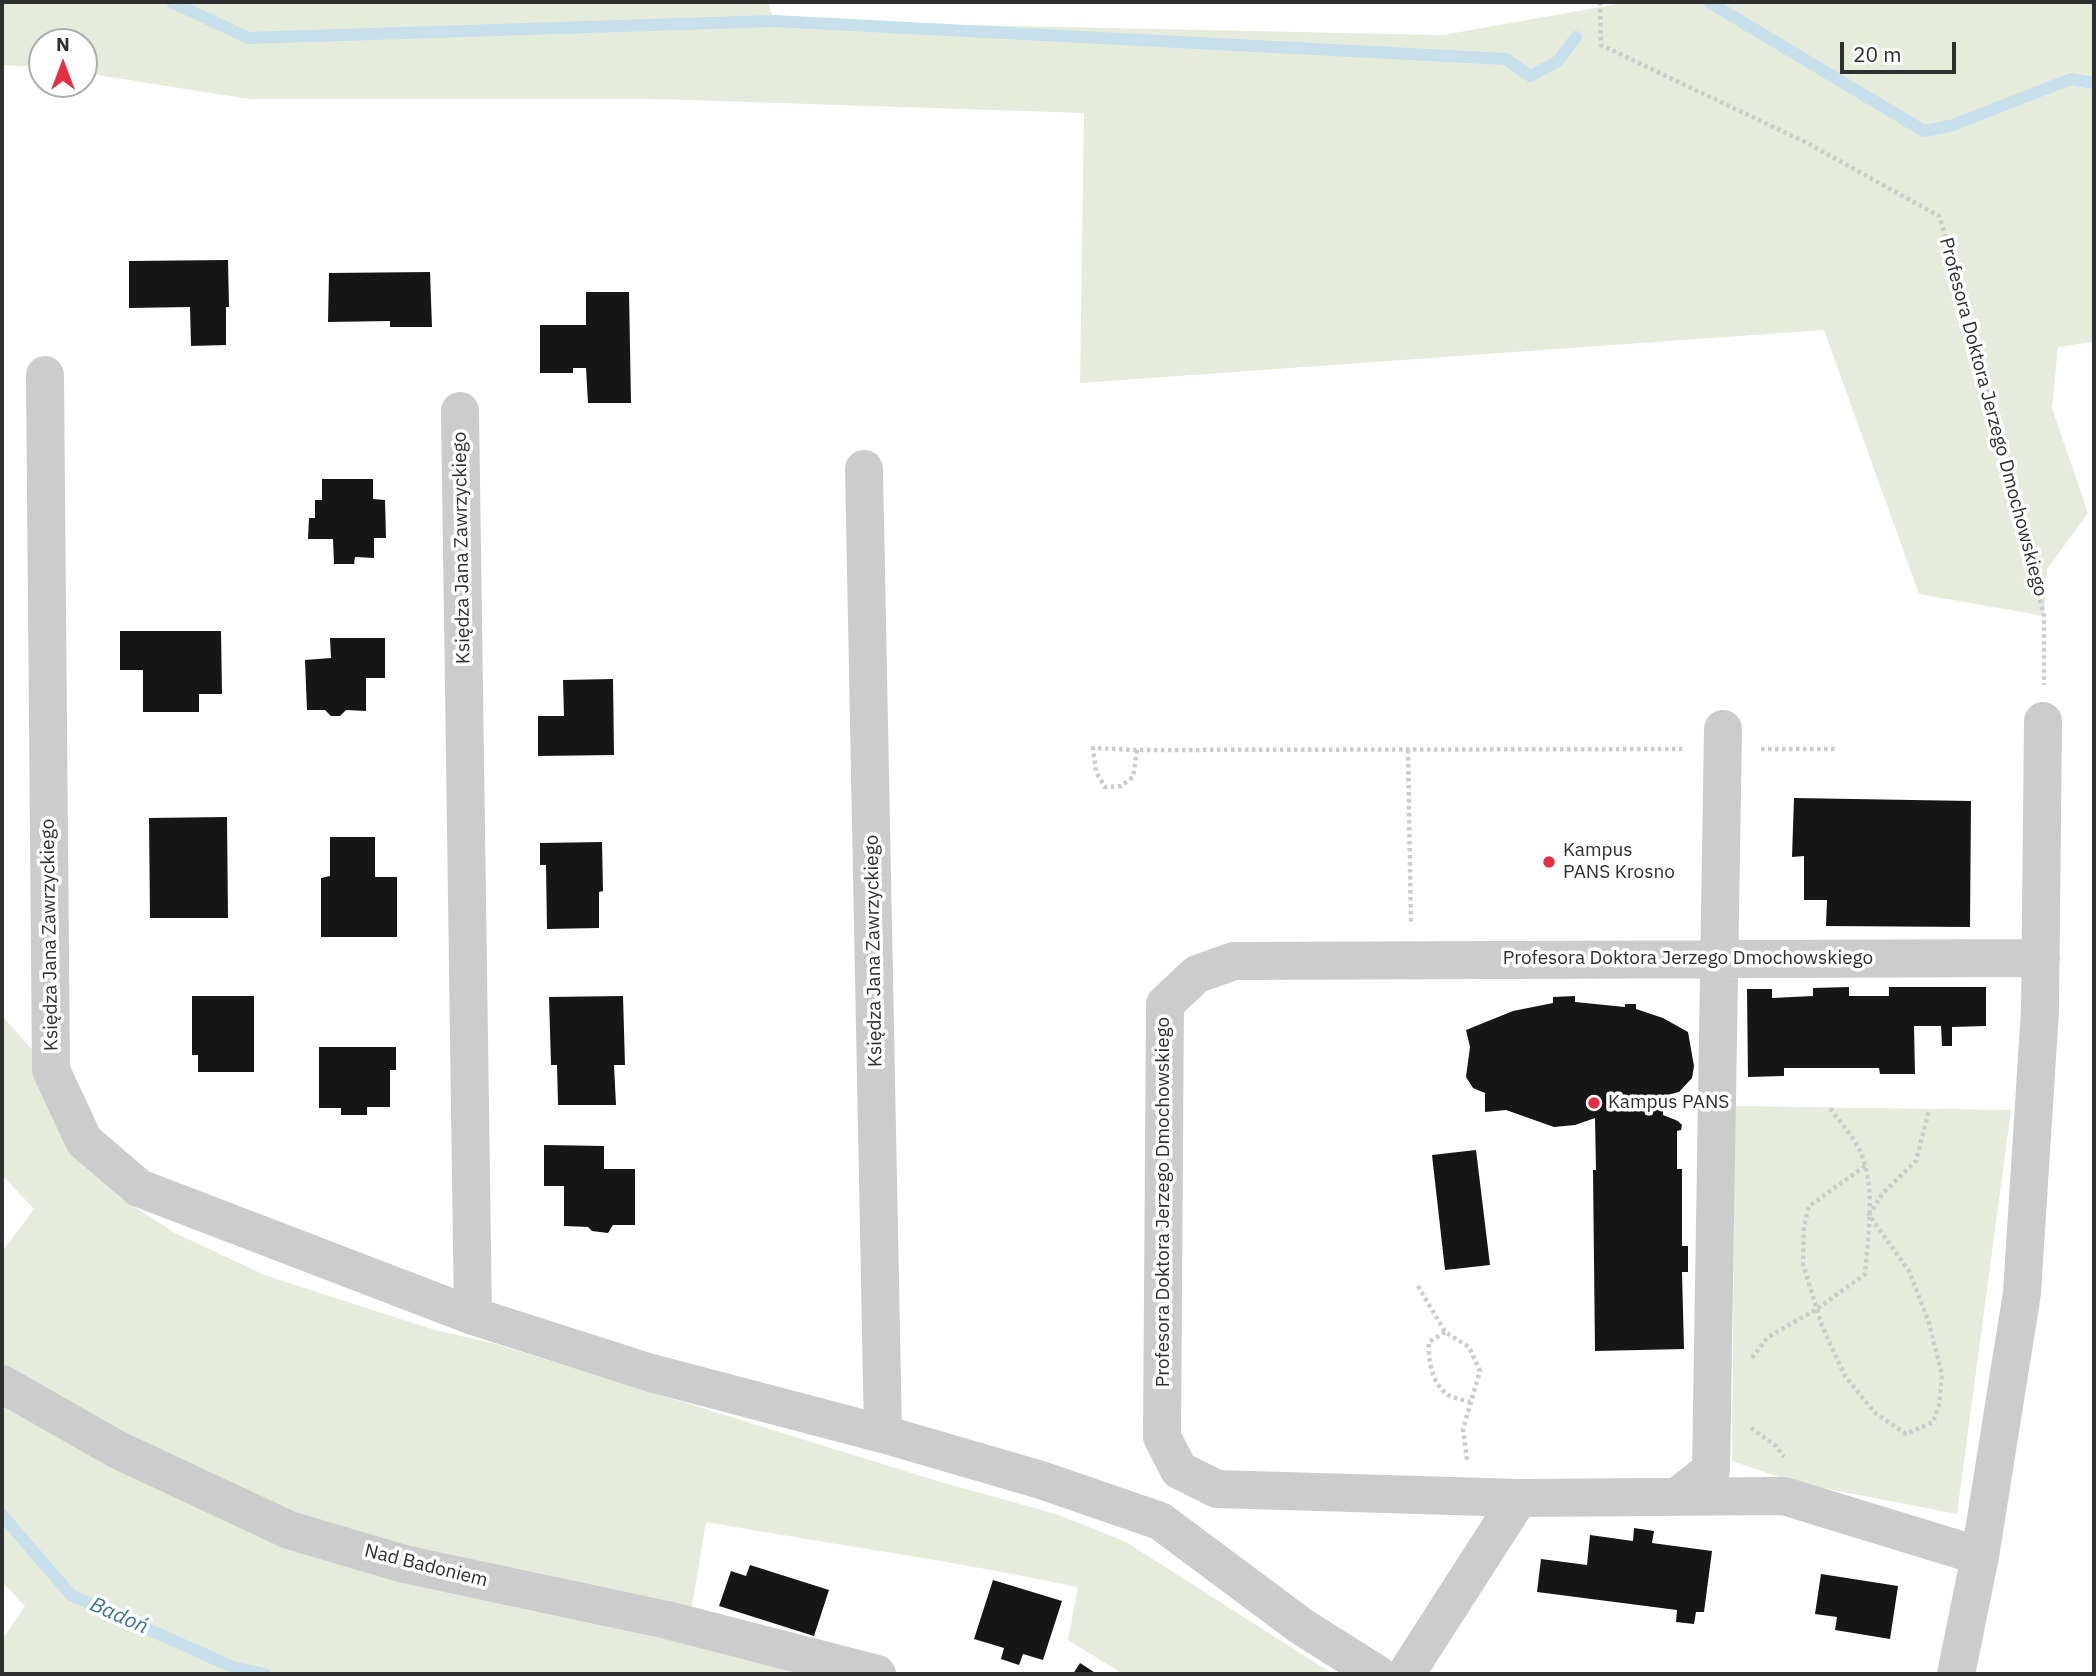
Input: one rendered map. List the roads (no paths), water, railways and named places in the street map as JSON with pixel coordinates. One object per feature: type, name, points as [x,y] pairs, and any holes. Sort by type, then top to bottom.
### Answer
[{"type":"street","name":"Księdza Jana Zawrzyckiego","points":[[45,376],[51,1070],[84,1141],[139,1188],[473,1316],[652,1373],[883,1434],[1041,1480],[1160,1521],[1301,1626],[1377,1674]]},
{"type":"street","name":"Księdza Jana Zawrzyckiego","points":[[460,411],[473,1316]]},
{"type":"street","name":"Księdza Jana Zawrzyckiego","points":[[864,469],[883,1434]]},
{"type":"street","points":[[1955,1674],[1980,1556],[2022,1293],[2039,1017],[2043,721]]},
{"type":"street","points":[[1677,1497],[1711,1471],[1723,739]]},
{"type":"street","name":"Profesora Doktora Jerzego Dmochowskiego","points":[[1980,1556],[1784,1496],[1518,1498],[1217,1489],[1179,1470],[1162,1437],[1165,1004],[1197,974],[1234,961],[2041,958]]},
{"type":"street","name":"Nad Badoniem","points":[[2,1384],[118,1451],[289,1530],[404,1564],[667,1620],[877,1674]]},
{"type":"street","points":[[1406,1674],[1518,1498]]},
{"type":"waterway","points":[[172,2],[248,38],[774,21],[1506,59],[1530,76],[1558,61],[1576,37]]},
{"type":"waterway","points":[[1709,2],[1924,131],[1950,126],[2071,79],[2094,83]]},
{"type":"waterway","name":"Badoń","points":[[2,1515],[71,1595],[233,1667],[265,1674]]},
{"type":"place","name":"Kampus PANS Krosno","points":[[1549,862]]},
{"type":"place","name":"Kampus PANS","points":[[1594,1103]]}]
